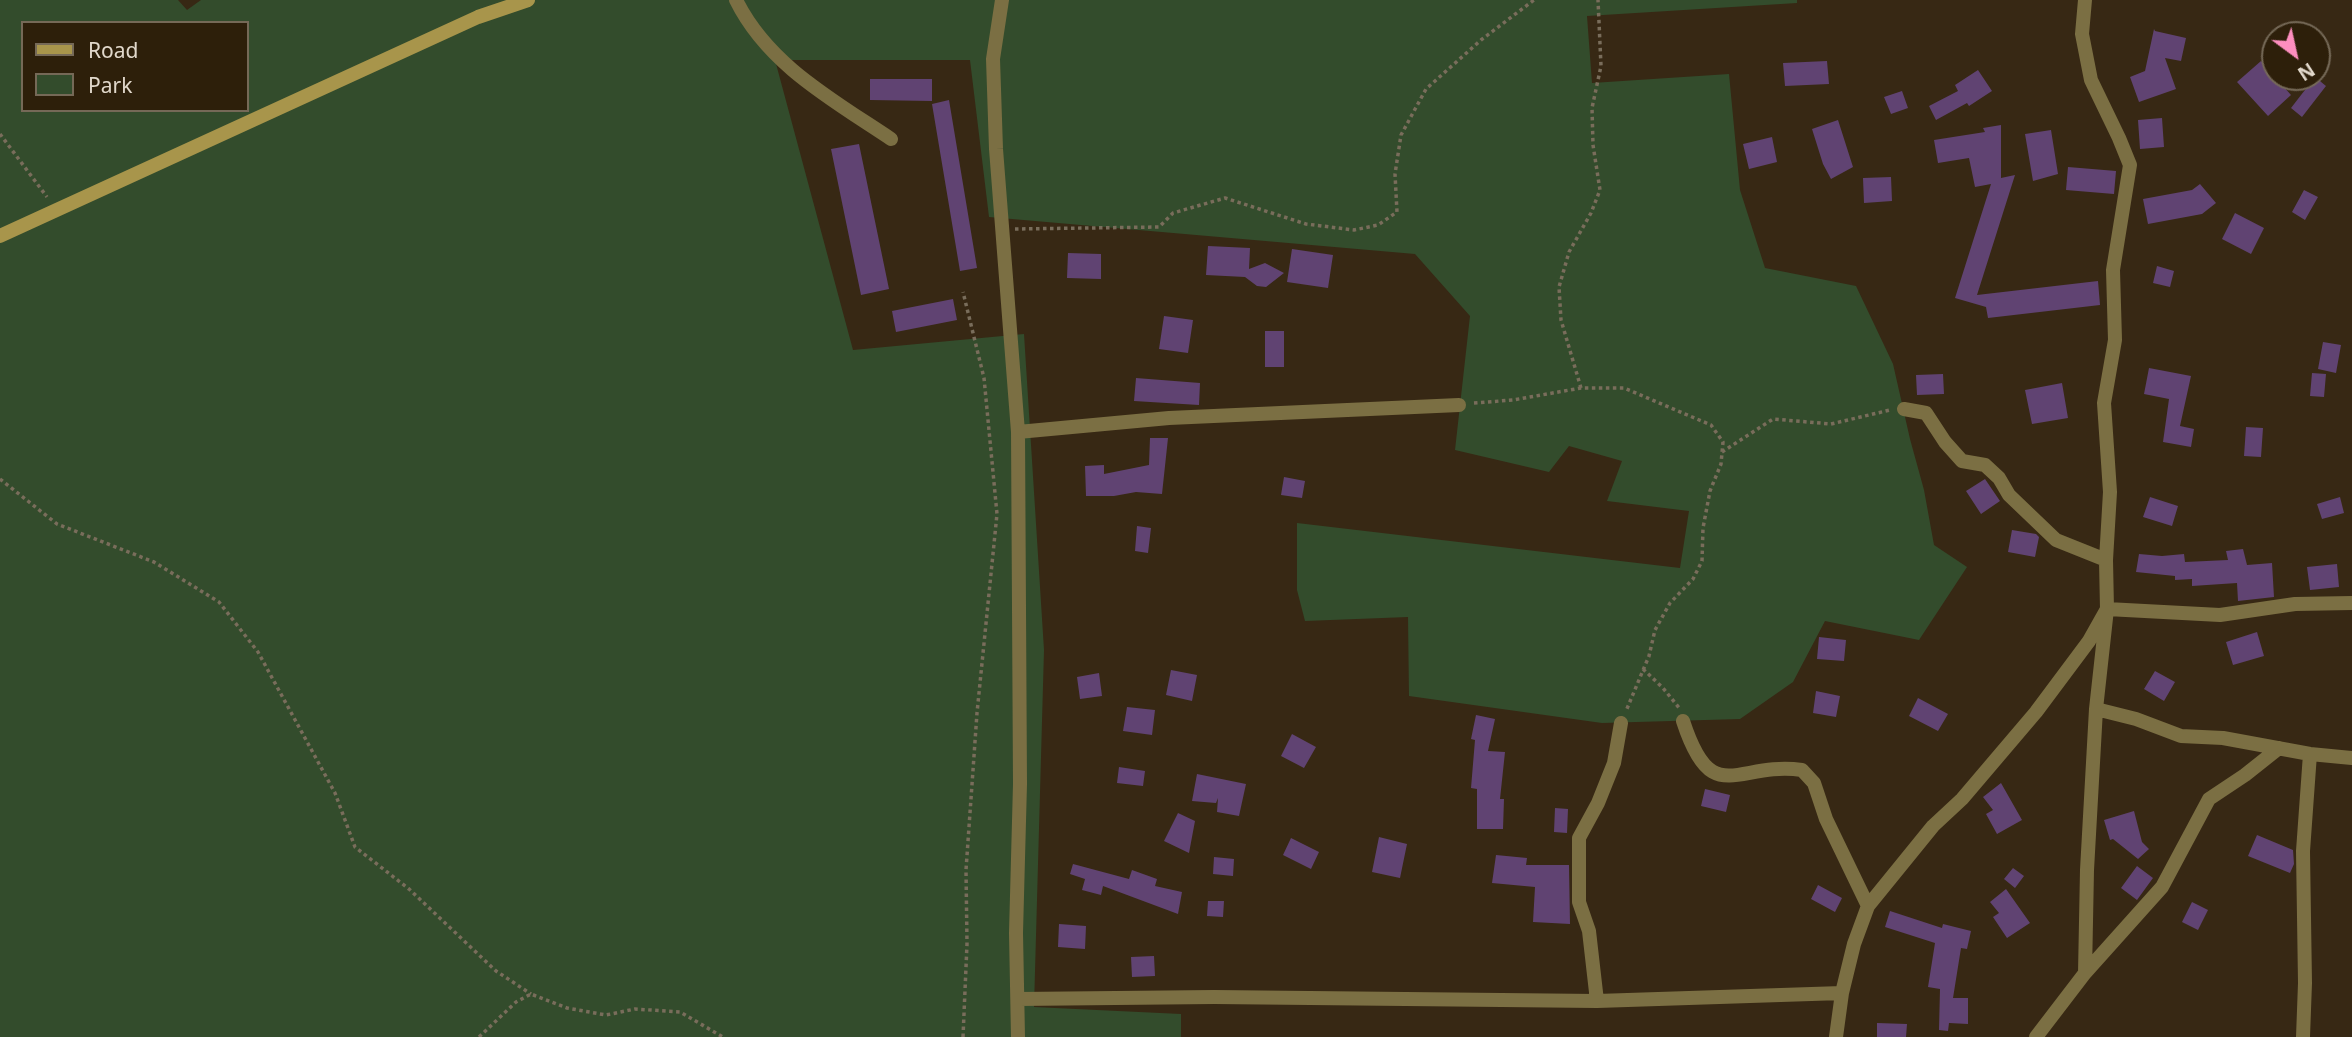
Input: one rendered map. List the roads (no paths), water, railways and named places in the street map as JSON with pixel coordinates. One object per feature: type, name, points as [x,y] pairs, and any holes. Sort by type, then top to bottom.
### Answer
[{"type":"main road","points":[[0,236],[478,17],[527,0]]},
{"type":"street","points":[[736,0],[745,18],[780,60],[891,139]]},
{"type":"street","points":[[1002,0],[993,59],[996,149],[1018,432],[1018,1037]]},
{"type":"street","points":[[2085,0],[2082,34],[2091,80],[2130,165],[2113,270],[2115,340],[2104,403],[2110,492],[2106,560],[2107,609],[2096,709],[2087,870],[2085,973]]},
{"type":"street","points":[[1018,432],[1169,418],[1459,405]]},
{"type":"street","points":[[1903,409],[1926,413],[1945,442],[1962,461],[1985,465],[1999,478],[2009,495],[2056,540],[2106,560]]},
{"type":"street","points":[[2107,609],[2220,615],[2295,604],[2352,603]]},
{"type":"street","points":[[1836,1037],[1842,993],[1854,944],[1868,906],[1933,826],[1962,799],[2036,712],[2089,641],[2107,609]]},
{"type":"street","points":[[2096,709],[2136,719],[2181,736],[2224,738],[2310,754],[2352,758]]},
{"type":"street","points":[[1683,721],[1692,749],[1702,764],[1714,774],[1740,775],[1787,768],[1802,770],[1814,783],[1826,819],[1868,906]]},
{"type":"street","points":[[1597,1001],[1589,931],[1579,902],[1579,838],[1598,803],[1614,763],[1621,723]]},
{"type":"street","points":[[2036,1037],[2085,973],[2162,887],[2209,799],[2278,748]]},
{"type":"street","points":[[2302,1037],[2305,983],[2303,851],[2310,754]]},
{"type":"street","points":[[1017,999],[1213,997],[1597,1001],[1842,993]]}]
